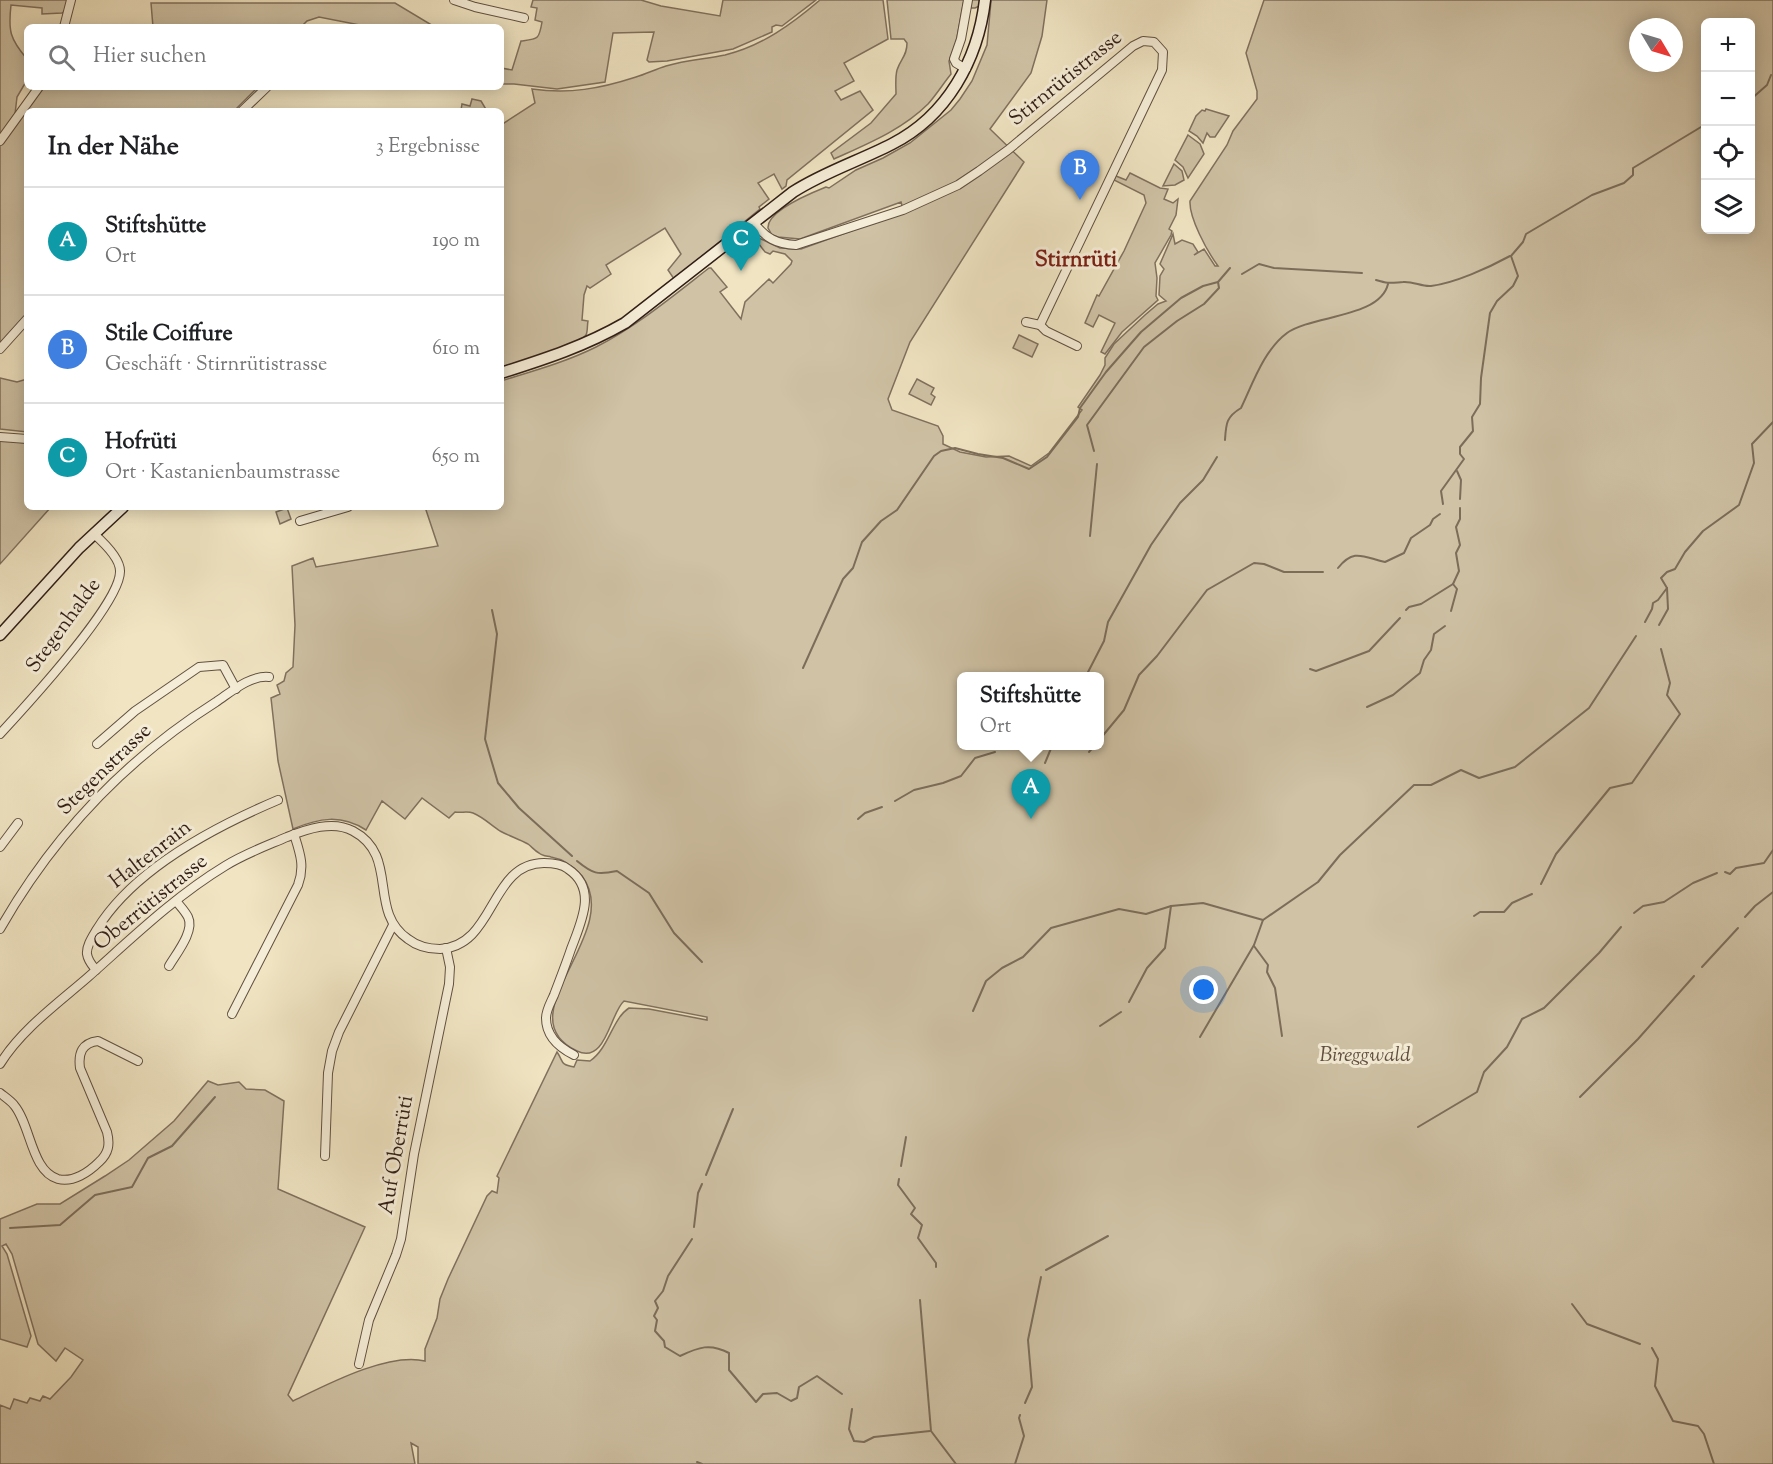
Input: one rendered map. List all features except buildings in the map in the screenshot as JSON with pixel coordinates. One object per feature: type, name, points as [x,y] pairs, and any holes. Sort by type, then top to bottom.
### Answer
[{"type":"street","points":[[65,24],[71,0]]},
{"type":"street","points":[[454,0],[524,18]]},
{"type":"street","points":[[966,69],[954,59],[961,39],[968,0]]},
{"type":"street","points":[[504,372],[564,353],[625,323],[808,182],[894,143],[912,131],[949,96],[966,69],[978,40],[985,0]]},
{"type":"street","name":"Stirnrütistrasse","points":[[754,223],[772,242],[796,245],[903,210],[944,192],[980,171],[1008,150],[1133,46],[1143,41],[1154,42],[1164,52],[1162,70],[1040,325]]},
{"type":"street","points":[[0,141],[37,90]]},
{"type":"street","points":[[245,108],[264,90]]},
{"type":"street","points":[[0,349],[24,322]]},
{"type":"street","points":[[1026,322],[1040,325],[1046,331],[1077,346]]},
{"type":"street","points":[[0,436],[24,439]]},
{"type":"street","points":[[0,635],[94,534],[120,510]]},
{"type":"street","points":[[300,521],[338,510]]},
{"type":"street","name":"Stegenhalde","points":[[0,734],[76,647],[116,586],[120,573],[119,564],[94,534]]},
{"type":"street","points":[[97,744],[135,711],[199,667],[223,665],[236,689]]},
{"type":"street","name":"Stegenstrasse","points":[[0,929],[36,872],[66,833],[101,794],[166,736],[253,679],[269,677]]},
{"type":"street","name":"Haltenrain","points":[[96,970],[90,962],[88,947],[104,918],[119,901],[148,874],[214,830],[278,800]]},
{"type":"street","points":[[0,847],[18,823]]},
{"type":"street","name":"Oberrütistrasse","points":[[0,1063],[21,1037],[176,901],[224,866],[294,834],[315,828],[338,826],[351,829],[362,836],[378,857],[387,912],[393,925]]},
{"type":"street","points":[[232,1014],[300,879],[303,861],[294,834]]},
{"type":"street","points":[[325,1156],[328,1073],[332,1051],[339,1032],[393,925],[412,942],[437,949],[446,948],[472,934],[483,922],[510,877],[522,867],[537,863],[549,863],[568,869],[581,883],[585,895],[585,914],[546,1016],[551,1038],[574,1054]]},
{"type":"street","points":[[169,966],[187,935],[190,924],[188,916],[176,901]]},
{"type":"street","name":"Auf Oberrüti","points":[[359,1364],[369,1320],[396,1255],[400,1239],[414,1154],[448,984],[450,967],[446,948]]},
{"type":"street","points":[[0,1093],[15,1105],[44,1171],[58,1179],[74,1179],[98,1163],[108,1150],[109,1142],[80,1068],[78,1059],[81,1049],[86,1044],[98,1041],[138,1061]]},
{"type":"green space","points":[[0,0],[69,0],[62,13],[42,14],[42,8],[11,5],[12,34],[24,55],[24,85],[17,97],[15,114],[0,139]]},
{"type":"green space","points":[[533,0],[641,0],[661,6],[720,16],[723,0],[816,0],[782,26],[772,27],[772,32],[733,49],[667,61],[649,62],[647,60],[654,32],[613,33],[605,82],[557,89],[504,84],[504,69],[512,70],[521,41],[534,39],[539,35],[542,22],[535,20],[537,8],[531,7]]},
{"type":"green space","points":[[820,0],[883,0],[888,39],[844,63],[854,81],[835,91],[841,100],[860,91],[873,110],[787,180],[786,186],[782,189],[774,174],[758,183],[769,199],[759,207],[760,209],[674,279],[668,270],[681,254],[665,228],[606,265],[611,274],[590,288],[587,286],[582,320],[588,321],[586,335],[572,344],[546,354],[504,366],[504,123],[535,103],[532,89],[572,91],[597,87],[640,76],[673,64],[725,55],[764,40]]},
{"type":"green space","points":[[887,0],[964,0],[956,43],[949,61],[951,74],[928,104],[907,121],[884,136],[834,159],[831,153],[871,123],[896,94],[897,70],[905,54],[907,43],[904,39],[891,39]]},
{"type":"green space","name":"Bireggwald","points":[[971,0],[1047,0],[1042,36],[1031,73],[990,129],[1024,162],[910,342],[888,399],[892,410],[938,426],[943,436],[943,444],[960,452],[986,457],[1009,456],[1031,466],[1049,453],[1082,410],[1078,407],[1100,375],[1105,365],[1105,358],[1114,344],[1158,304],[1166,301],[1159,295],[1160,276],[1164,269],[1160,264],[1173,234],[1175,244],[1182,240],[1193,244],[1198,252],[1194,255],[1204,249],[1215,266],[1218,266],[1204,243],[1192,216],[1190,201],[1227,145],[1233,131],[1257,99],[1257,91],[1246,53],[1264,0],[1773,0],[1773,1464],[418,1464],[418,1447],[411,1443],[415,1464],[0,1464],[0,1405],[10,1409],[14,1399],[27,1403],[30,1398],[40,1401],[43,1396],[50,1399],[71,1377],[83,1360],[65,1348],[56,1361],[38,1344],[12,1254],[6,1244],[2,1246],[7,1254],[31,1336],[27,1347],[0,1339],[0,1219],[37,1204],[60,1204],[105,1176],[129,1160],[174,1121],[208,1081],[218,1085],[239,1082],[246,1089],[265,1090],[284,1101],[278,1189],[365,1227],[288,1395],[293,1401],[376,1365],[410,1359],[425,1361],[425,1349],[448,1279],[487,1196],[492,1191],[497,1193],[499,1178],[497,1176],[557,1052],[562,1062],[569,1066],[574,1067],[577,1060],[590,1061],[602,1049],[618,1019],[629,1008],[649,1009],[707,1020],[707,1017],[624,1001],[606,1036],[595,1051],[587,1053],[577,1051],[558,1036],[553,1017],[557,995],[589,922],[591,898],[582,876],[572,867],[560,860],[542,855],[528,844],[500,831],[473,813],[455,812],[449,818],[422,798],[405,819],[382,801],[366,830],[348,822],[330,819],[312,822],[293,829],[278,761],[271,698],[280,694],[277,685],[284,681],[286,673],[293,667],[295,625],[292,566],[313,558],[316,567],[438,546],[426,510],[504,510],[504,380],[561,362],[611,339],[668,300],[709,268],[727,287],[720,292],[741,319],[745,302],[769,279],[773,283],[792,261],[785,254],[765,252],[756,240],[757,237],[780,248],[801,249],[904,212],[901,202],[800,239],[772,235],[768,228],[775,215],[791,203],[826,187],[829,188],[856,170],[910,143],[951,110],[972,81],[987,45],[991,1],[971,8]]},
{"type":"green space","points":[[151,3],[395,3],[430,24],[355,24],[319,17],[304,24],[153,24]]},
{"type":"green space","points":[[39,90],[255,90],[237,108],[26,108]]},
{"type":"green space","points":[[472,99],[481,101],[485,108],[461,108],[462,104],[470,106]]},
{"type":"green space","points":[[1206,109],[1229,116],[1215,137],[1210,137],[1207,133],[1203,143],[1189,131],[1196,116]]},
{"type":"green space","points":[[24,110],[24,319],[0,346],[0,143]]},
{"type":"green space","points":[[1188,135],[1200,144],[1204,154],[1188,178],[1183,167],[1175,160]]},
{"type":"green space","points":[[1174,164],[1182,171],[1184,180],[1175,185],[1163,186]]},
{"type":"green space","points":[[1130,173],[1160,188],[1168,189],[1164,199],[1173,203],[1178,199],[1176,215],[1169,229],[1172,231],[1171,235],[1155,263],[1158,300],[1122,332],[1105,354],[1101,352],[1115,323],[1099,315],[1093,327],[1085,323],[1097,295],[1099,296],[1124,251],[1146,203],[1144,195],[1114,180],[1116,176],[1126,180]]},
{"type":"green space","points":[[1019,335],[1038,344],[1032,357],[1013,348]]},
{"type":"green space","points":[[0,378],[17,382],[24,380],[24,432],[0,429]]},
{"type":"green space","points":[[917,379],[934,388],[931,394],[935,397],[931,405],[909,394]]},
{"type":"green space","points":[[0,440],[24,443],[24,510],[48,510],[0,564]]},
{"type":"green space","points":[[288,510],[291,519],[280,524],[276,512]]},
{"type":"waterway","points":[[1755,96],[1767,85],[1771,75]]},
{"type":"waterway","points":[[1443,504],[1441,491],[1464,459],[1460,454],[1460,447],[1473,431],[1472,417],[1480,404],[1481,378],[1490,313],[1497,301],[1513,286],[1518,276],[1511,256],[1523,242],[1526,234],[1592,195],[1624,183],[1633,175],[1633,168],[1703,126]]},
{"type":"waterway","points":[[1376,280],[1390,283],[1410,282],[1428,286],[1440,284],[1471,274],[1510,256]]},
{"type":"waterway","points":[[1242,274],[1259,264],[1274,268],[1362,273]]},
{"type":"waterway","points":[[803,668],[843,579],[853,568],[862,542],[881,521],[897,510],[934,456],[941,451],[955,448],[1003,458],[1029,469],[1047,457],[1078,417],[1080,408],[1106,372],[1141,332],[1181,298],[1203,286],[1218,282],[1230,268]]},
{"type":"waterway","points":[[1094,451],[1087,425],[1144,347],[1177,321],[1204,304],[1219,288],[1218,282]]},
{"type":"waterway","points":[[1225,440],[1230,418],[1241,408],[1260,368],[1279,340],[1298,327],[1359,310],[1382,295],[1388,284]]},
{"type":"waterway","points":[[1645,622],[1653,603],[1667,588],[1661,578],[1667,572],[1675,569],[1685,552],[1703,531],[1739,505],[1754,463],[1752,444],[1773,422]]},
{"type":"waterway","points":[[1088,672],[1104,641],[1108,622],[1151,545],[1180,503],[1203,480],[1217,457]]},
{"type":"waterway","points":[[1090,536],[1097,464]]},
{"type":"waterway","points":[[1457,471],[1461,480],[1460,499]]},
{"type":"waterway","points":[[1451,611],[1457,589],[1453,584],[1459,571],[1456,553],[1460,545],[1456,527],[1460,519],[1460,508]]},
{"type":"waterway","points":[[1338,568],[1354,556],[1365,556],[1385,562],[1404,553],[1411,538],[1430,525],[1433,519],[1440,514]]},
{"type":"waterway","points":[[1104,734],[1124,710],[1139,675],[1157,656],[1207,590],[1254,563],[1264,564],[1284,572],[1323,572]]},
{"type":"waterway","points":[[1406,610],[1421,604],[1453,584]]},
{"type":"waterway","points":[[1659,625],[1668,609],[1667,588]]},
{"type":"waterway","points":[[492,610],[497,634],[485,739],[498,783],[519,808],[572,856]]},
{"type":"waterway","points":[[1310,669],[1316,671],[1369,651],[1400,618]]},
{"type":"waterway","points":[[1367,707],[1393,695],[1420,673],[1424,660],[1431,650],[1434,634],[1445,626]]},
{"type":"waterway","points":[[973,1011],[986,981],[1002,968],[1023,957],[1051,928],[1119,909],[1146,914],[1171,906],[1203,903],[1263,920],[1318,882],[1340,855],[1414,785],[1431,785],[1461,770],[1479,778],[1515,767],[1589,708],[1636,636]]},
{"type":"waterway","points":[[1541,884],[1556,854],[1610,788],[1632,783],[1680,714],[1667,695],[1670,683],[1661,649]]},
{"type":"waterway","points":[[1045,763],[1050,750]]},
{"type":"waterway","points":[[895,801],[914,790],[961,776],[975,758],[995,752]]},
{"type":"waterway","points":[[858,819],[865,813],[882,807]]},
{"type":"waterway","points":[[1725,872],[1730,874],[1736,868],[1764,863],[1773,850]]},
{"type":"waterway","points":[[577,861],[587,869],[596,872],[617,871],[649,893],[674,933],[702,962]]},
{"type":"waterway","points":[[1634,913],[1643,906],[1664,902],[1693,883],[1717,873]]},
{"type":"waterway","points":[[1745,917],[1773,892]]},
{"type":"waterway","points":[[1474,916],[1480,912],[1504,912],[1512,903],[1532,894]]},
{"type":"waterway","points":[[1129,1002],[1147,968],[1165,948],[1171,906]]},
{"type":"waterway","points":[[1200,1037],[1254,945],[1263,920]]},
{"type":"waterway","points":[[1418,1127],[1477,1092],[1484,1072],[1507,1047],[1522,1019],[1544,1008],[1599,953],[1621,927]]},
{"type":"waterway","points":[[1702,967],[1738,928]]},
{"type":"waterway","points":[[1254,946],[1268,965],[1267,972],[1275,988],[1282,1036]]},
{"type":"waterway","points":[[1580,1097],[1638,1039],[1694,976]]},
{"type":"waterway","points":[[1100,1026],[1121,1012]]},
{"type":"waterway","points":[[10,1228],[60,1225],[95,1195],[132,1187],[148,1158],[172,1146],[215,1097]]},
{"type":"waterway","points":[[706,1175],[733,1109]]},
{"type":"waterway","points":[[901,1166],[906,1137]]},
{"type":"waterway","points":[[899,1179],[898,1185],[915,1208],[911,1214],[922,1225],[918,1238],[936,1263],[936,1267]]},
{"type":"waterway","points":[[694,1227],[698,1193],[702,1184]]},
{"type":"waterway","points":[[1046,1270],[1108,1236]]},
{"type":"waterway","points":[[692,1239],[655,1301],[658,1308],[654,1316],[657,1320],[655,1331],[664,1341],[665,1347],[680,1356],[704,1347],[716,1348],[729,1353],[729,1370],[756,1402],[763,1394],[777,1393],[791,1401],[797,1398],[799,1387],[817,1376],[842,1394]]},
{"type":"waterway","points":[[1025,1403],[1032,1387],[1028,1340],[1041,1277]]},
{"type":"waterway","points":[[920,1300],[931,1431],[956,1464]]},
{"type":"waterway","points":[[1572,1304],[1587,1324],[1640,1344]]},
{"type":"waterway","points":[[1652,1348],[1658,1359],[1655,1386],[1673,1421],[1698,1426],[1704,1434],[1714,1464]]},
{"type":"waterway","points":[[852,1409],[849,1429],[854,1441],[864,1442],[874,1437],[930,1431]]},
{"type":"waterway","points":[[1015,1464],[1024,1436],[1020,1415]]},
{"type":"waterway","points":[[697,1462],[702,1464]]},
{"type":"place","name":"Stile Coiffure","points":[[1080,200]]},
{"type":"place","name":"Hofrüti","points":[[741,271]]},
{"type":"place","name":"Stiftshütte","points":[[1031,819]]},
{"type":"district","name":"Stirnrüti","points":[[1076,261]]}]
